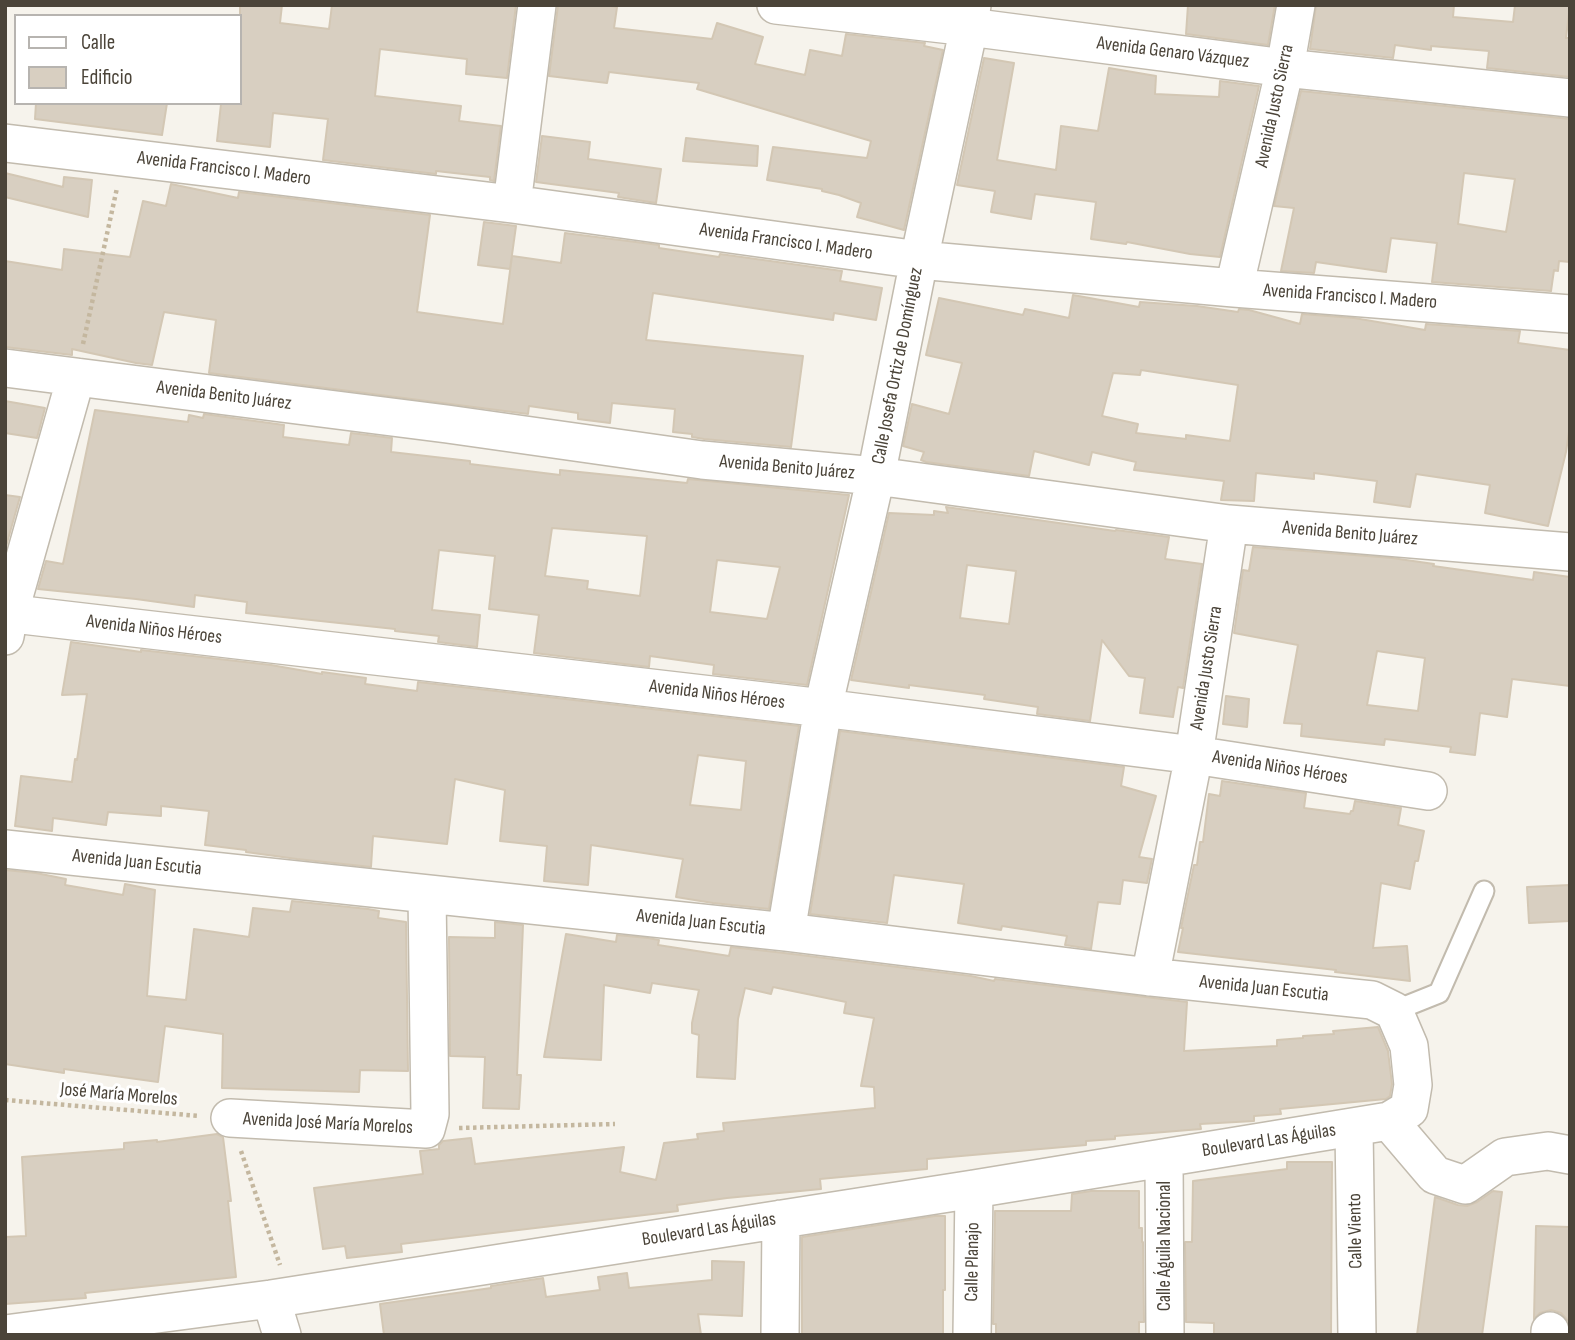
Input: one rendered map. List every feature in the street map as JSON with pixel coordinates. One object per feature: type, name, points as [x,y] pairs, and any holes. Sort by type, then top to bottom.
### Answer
[{"type":"street","points":[[512,204],[537,5]]},
{"type":"street","name":"Avenida Genaro Vázquez","points":[[776,5],[970,16],[1284,68],[1570,98]]},
{"type":"street","name":"Avenida Justo Sierra","points":[[1234,288],[1296,5]]},
{"type":"street","name":"Calle Josefa Ortiz de Domínguez","points":[[786,932],[823,708],[876,476],[970,16]]},
{"type":"street","name":"Avenida Francisco I. Madero","points":[[5,143],[512,204],[919,260],[1570,314]]},
{"type":"street","name":"Avenida Benito Juárez","points":[[5,369],[447,424],[702,460],[876,476],[1229,524],[1568,543]]},
{"type":"street","points":[[6,622],[76,377]]},
{"type":"street","name":"Avenida Justo Sierra","points":[[1150,977],[1194,755],[1229,524]]},
{"type":"street","name":"Avenida Niños Héroes","points":[[6,622],[823,708],[1194,755],[1428,791]]},
{"type":"street","name":"Avenida Juan Escutia","points":[[5,849],[786,932],[1150,977],[1372,1000],[1394,1011]]},
{"type":"street","points":[[426,1129],[430,1114],[427,894]]},
{"type":"street","points":[[1394,1011],[1409,1046],[1413,1085],[1399,1115],[1435,1175],[1465,1185],[1505,1157],[1548,1151],[1570,1154]]},
{"type":"street","name":"Boulevard Las Águilas","points":[[5,1334],[281,1298],[1354,1128],[1399,1115]]},
{"type":"street","name":"Avenida José María Morelos","points":[[230,1118],[426,1129]]},
{"type":"street","name":"Calle Viento","points":[[1354,1128],[1357,1335]]},
{"type":"street","name":"Calle Águila Nacional","points":[[1164,1158],[1165,1335]]},
{"type":"street","name":"Calle Planajo","points":[[972,1335],[974,1189]]},
{"type":"street","points":[[780,1335],[781,1219]]},
{"type":"street","points":[[281,1298],[282,1335]]},
{"type":"lane","points":[[1394,1011],[1439,993],[1484,891]]},
{"type":"path","points":[[76,377],[124,157]]},
{"type":"path","name":"José María Morelos","points":[[5,1100],[230,1118]]},
{"type":"path","points":[[230,1118],[281,1298]]},
{"type":"path","points":[[426,1129],[615,1125]]},
{"type":"building","points":[[240,5],[282,5],[280,23],[329,29],[332,5],[516,5],[507,78],[466,74],[467,59],[380,49],[375,96],[461,106],[459,121],[501,126],[494,181],[490,180],[490,177],[436,171],[436,174],[323,160],[328,119],[273,113],[270,147],[217,141],[221,105],[242,105]]},
{"type":"building","points":[[558,5],[617,7],[614,28],[712,39],[717,23],[763,37],[755,64],[805,75],[810,50],[842,56],[846,34],[925,43],[924,46],[943,50],[904,230],[857,217],[861,203],[822,189],[767,180],[773,147],[867,158],[871,141],[697,89],[699,83],[609,72],[607,83],[549,76]]},
{"type":"building","points":[[1188,5],[1275,5],[1268,45],[1186,34]]},
{"type":"building","points":[[1316,5],[1454,5],[1453,17],[1513,22],[1515,5],[1570,5],[1566,38],[1570,38],[1570,77],[1487,68],[1489,51],[1431,46],[1431,50],[1395,45],[1393,58],[1310,49]]},
{"type":"building","points":[[984,58],[1014,63],[997,160],[1056,170],[1061,126],[1098,131],[1109,68],[1156,76],[1155,94],[1219,97],[1220,81],[1259,86],[1220,257],[1091,239],[1096,202],[1035,194],[1031,219],[991,212],[995,191],[957,185]]},
{"type":"building","points":[[1301,91],[1570,119],[1570,262],[1559,261],[1558,271],[1554,270],[1551,291],[1432,282],[1437,243],[1391,238],[1386,272],[1316,262],[1314,273],[1281,271],[1294,208],[1274,206]],"holes":[[[1464,173],[1515,179],[1506,232],[1458,224]]]},
{"type":"building","points":[[36,105],[167,105],[162,135],[35,119]]},
{"type":"building","points":[[542,136],[590,142],[588,159],[661,169],[656,203],[618,197],[619,193],[536,182]]},
{"type":"building","points":[[686,138],[758,146],[757,166],[683,161]]},
{"type":"building","points":[[5,173],[63,187],[64,177],[92,180],[88,217],[5,197]]},
{"type":"building","points":[[171,184],[238,198],[239,192],[430,215],[417,312],[503,324],[512,256],[561,263],[565,233],[659,245],[659,248],[719,257],[720,254],[842,271],[840,281],[882,288],[876,320],[834,313],[833,320],[653,293],[646,340],[803,356],[791,447],[704,439],[692,437],[692,434],[673,432],[675,409],[612,403],[610,423],[578,419],[578,413],[529,406],[528,414],[209,373],[216,320],[164,312],[152,365],[72,349],[72,355],[5,347],[5,261],[62,270],[64,249],[130,257],[143,201],[166,206]]},
{"type":"building","points":[[484,222],[516,226],[510,269],[478,265]]},
{"type":"building","points":[[1073,295],[1139,307],[1140,302],[1238,312],[1239,309],[1249,310],[1300,324],[1302,314],[1354,318],[1425,330],[1426,324],[1520,331],[1518,343],[1570,350],[1570,425],[1548,526],[1485,513],[1490,485],[1416,474],[1410,507],[1374,502],[1377,481],[1314,473],[1314,479],[1256,473],[1254,501],[1221,500],[1224,481],[1134,470],[1136,462],[1092,452],[1089,465],[1034,451],[1029,476],[926,462],[921,460],[924,452],[903,446],[912,404],[949,414],[962,363],[926,355],[939,298],[1023,315],[1025,309],[1069,318]],"holes":[[[1141,370],[1238,385],[1230,441],[1186,435],[1186,439],[1136,433],[1138,424],[1102,416],[1113,373],[1140,375]]]},
{"type":"building","points":[[5,401],[45,408],[37,438],[5,433]]},
{"type":"building","points":[[95,410],[188,422],[189,415],[203,418],[204,414],[284,425],[283,437],[349,445],[351,433],[392,438],[391,452],[560,475],[560,470],[849,495],[807,685],[713,674],[714,665],[650,656],[649,667],[534,653],[539,615],[489,609],[495,556],[439,550],[432,610],[480,615],[477,647],[438,642],[439,636],[395,629],[246,613],[247,602],[195,595],[194,607],[38,589],[46,561],[63,564]],"holes":[[[552,528],[647,536],[640,596],[587,589],[588,581],[545,576]],[[717,560],[780,567],[767,619],[710,612]]]},
{"type":"building","points":[[5,495],[20,497],[5,550]]},
{"type":"building","points":[[946,507],[1169,537],[1165,559],[1202,564],[1183,688],[1178,687],[1173,717],[1140,713],[1145,678],[1129,676],[1102,640],[1090,721],[1037,714],[1038,707],[984,699],[985,695],[851,680],[889,513],[948,513]],"holes":[[[967,565],[1016,571],[1009,624],[960,618]]]},
{"type":"building","points":[[1253,547],[1392,558],[1533,580],[1534,572],[1570,577],[1570,686],[1512,679],[1507,717],[1480,713],[1475,755],[1450,752],[1451,747],[1385,739],[1384,745],[1301,736],[1302,724],[1284,723],[1298,645],[1234,633],[1243,570],[1249,571]],"holes":[[[1377,651],[1425,658],[1418,711],[1367,705]]]},
{"type":"building","points":[[71,642],[366,678],[365,684],[417,691],[418,682],[799,726],[769,909],[676,897],[683,859],[591,845],[588,885],[544,881],[547,846],[500,841],[505,790],[455,779],[447,844],[373,836],[371,867],[205,845],[209,811],[161,806],[161,816],[108,812],[106,825],[53,818],[52,831],[15,826],[21,776],[72,782],[87,694],[62,695]],"holes":[[[698,755],[746,761],[741,810],[690,805]]]},
{"type":"building","points":[[1226,696],[1249,699],[1247,727],[1223,724]]},
{"type":"building","points":[[840,731],[1124,767],[1121,786],[1156,796],[1139,857],[1152,859],[1147,883],[1123,880],[1120,904],[1098,902],[1091,949],[1065,945],[1067,936],[1002,926],[1001,930],[958,923],[964,884],[894,875],[887,923],[810,914]]},
{"type":"building","points":[[1222,781],[1306,793],[1304,808],[1350,814],[1355,801],[1401,808],[1398,825],[1424,831],[1410,889],[1381,883],[1373,948],[1407,946],[1410,981],[1178,952],[1194,865],[1197,865],[1200,842],[1203,842],[1209,794],[1220,796]]},
{"type":"building","points":[[5,870],[66,879],[65,885],[123,895],[125,884],[155,890],[147,996],[186,1000],[194,929],[249,937],[253,908],[290,912],[292,901],[379,911],[378,918],[406,922],[408,1071],[360,1070],[359,1092],[222,1088],[223,1034],[165,1026],[158,1082],[5,1064]]},
{"type":"building","points":[[1570,885],[1570,921],[1529,923],[1527,887]]},
{"type":"building","points":[[495,922],[523,925],[517,1075],[521,1075],[519,1109],[483,1108],[485,1057],[450,1056],[449,937],[495,938]]},
{"type":"building","points":[[566,934],[616,942],[617,935],[648,938],[659,940],[658,945],[729,956],[731,947],[994,981],[1187,1002],[1184,1051],[1277,1046],[1277,1040],[1378,1027],[1388,1051],[1392,1084],[1390,1096],[1386,1099],[1280,1109],[1281,1114],[1254,1116],[1254,1121],[1200,1124],[1201,1129],[1115,1136],[1115,1139],[1086,1141],[1086,1145],[927,1159],[927,1169],[820,1179],[821,1189],[727,1198],[677,1205],[678,1211],[401,1244],[402,1252],[347,1258],[345,1246],[323,1249],[314,1188],[423,1174],[420,1151],[439,1149],[443,1141],[471,1138],[475,1164],[624,1147],[620,1172],[656,1180],[664,1143],[698,1139],[697,1134],[724,1131],[723,1123],[875,1108],[874,1087],[861,1086],[874,1018],[844,1013],[846,1002],[773,987],[771,994],[745,988],[738,1019],[735,1079],[697,1077],[699,1035],[692,1033],[692,1023],[699,990],[652,983],[650,993],[604,985],[601,1060],[544,1057]]},
{"type":"building","points":[[217,1134],[223,1137],[236,1277],[85,1293],[86,1298],[5,1304],[5,1237],[26,1236],[22,1157],[124,1149],[124,1143],[157,1142]]},
{"type":"building","points":[[1287,1162],[1332,1162],[1331,1335],[1214,1335],[1214,1323],[1186,1322],[1185,1242],[1192,1242],[1193,1181],[1287,1169]]},
{"type":"building","points":[[1091,1191],[1139,1191],[1144,1322],[1139,1322],[1139,1335],[996,1335],[996,1324],[993,1324],[995,1211],[1071,1211],[1072,1194]]},
{"type":"building","points":[[1493,1191],[1502,1192],[1482,1335],[1417,1335],[1435,1197],[1467,1206]]},
{"type":"building","points":[[945,1216],[943,1335],[802,1335],[802,1237]]},
{"type":"building","points":[[1536,1226],[1570,1227],[1570,1323],[1561,1313],[1551,1310],[1540,1313],[1534,1319]]},
{"type":"building","points":[[712,1261],[744,1262],[742,1316],[698,1314],[701,1335],[384,1335],[380,1304],[543,1278],[546,1297],[600,1290],[598,1277],[627,1273],[629,1288],[712,1280]]}]
